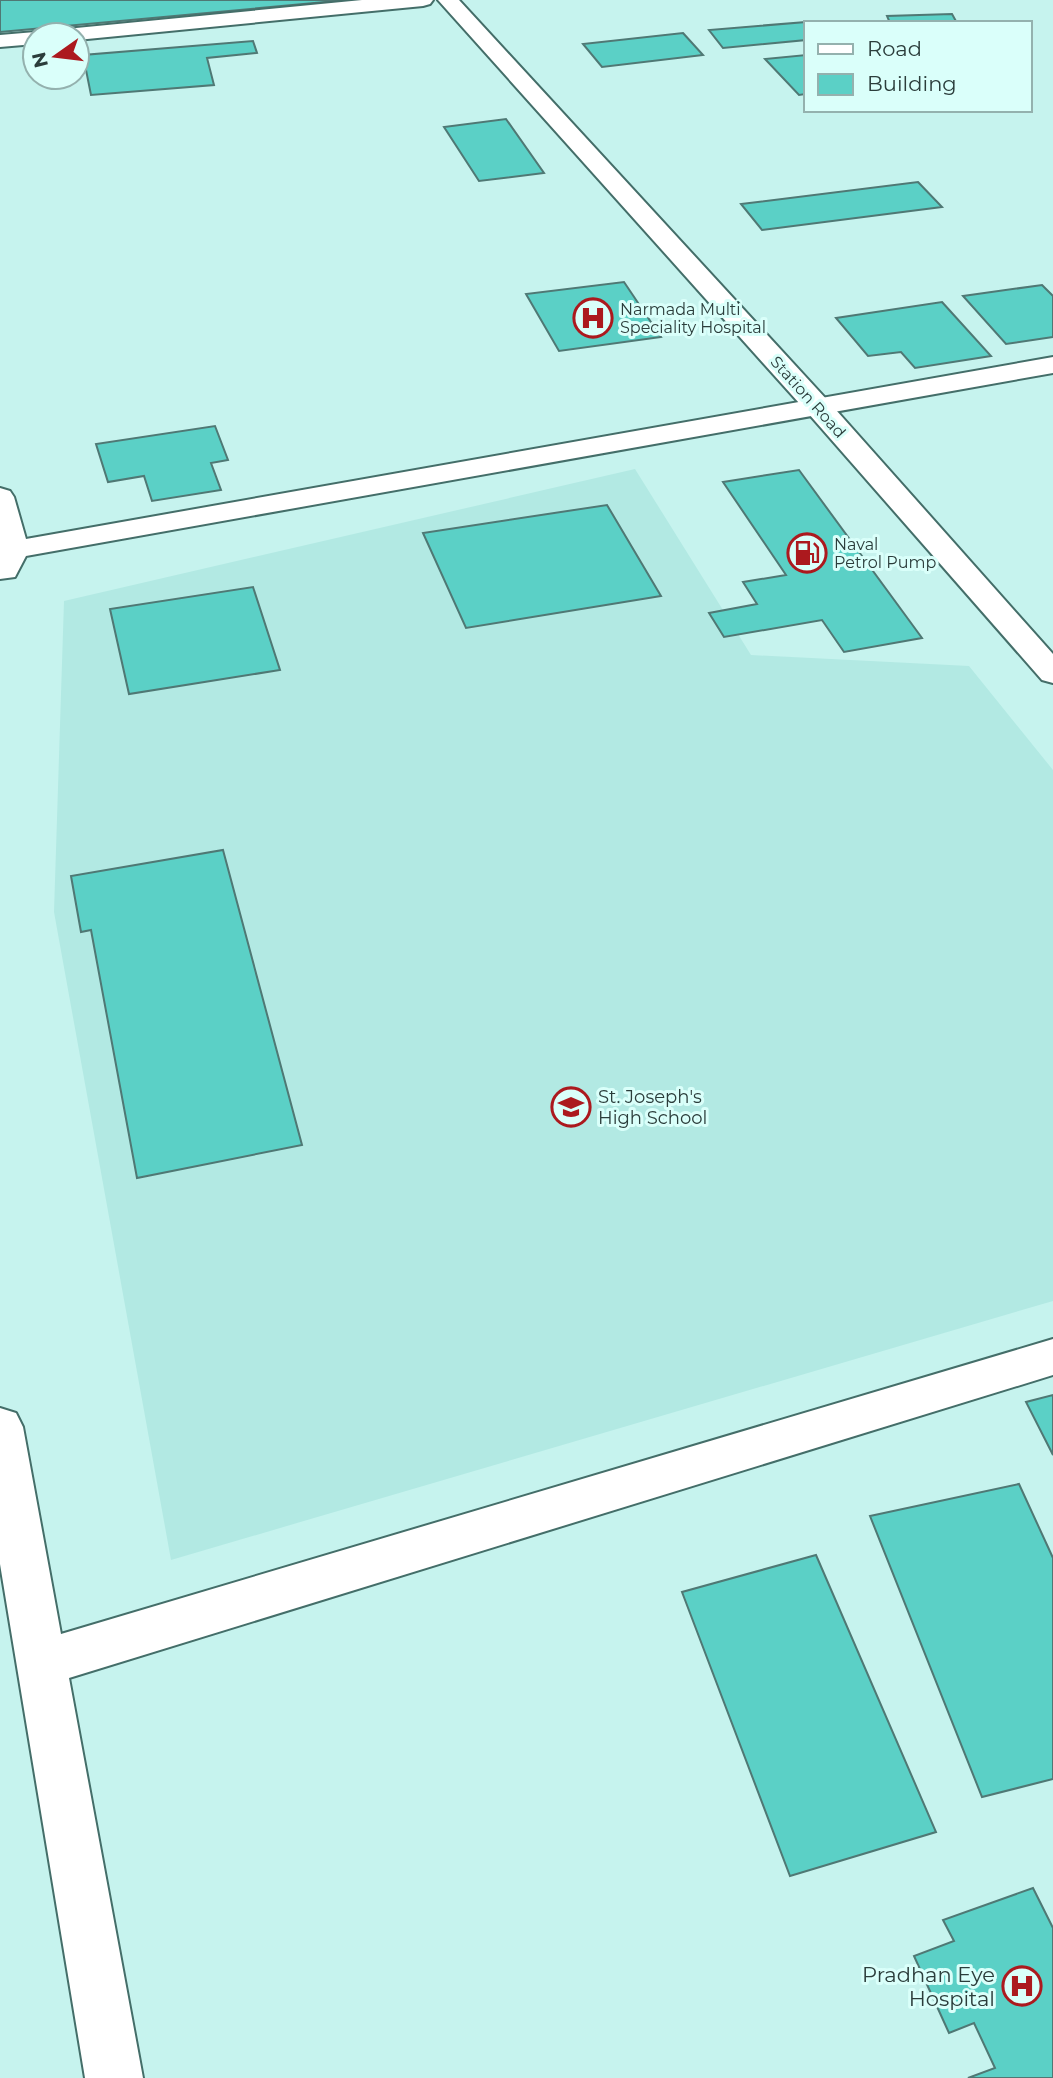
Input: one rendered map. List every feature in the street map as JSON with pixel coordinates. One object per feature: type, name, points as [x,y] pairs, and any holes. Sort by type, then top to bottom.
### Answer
[{"type":"street","points":[[91,33],[423,0]]},
{"type":"street","name":"Station Road","points":[[447,0],[818,407],[1053,673]]},
{"type":"street","points":[[0,41],[21,39]]},
{"type":"street","points":[[7,551],[1053,365]]},
{"type":"street","points":[[0,497],[7,551],[0,579]]},
{"type":"street","points":[[41,1663],[1053,1357]]},
{"type":"street","points":[[0,1427],[114,2078]]},
{"type":"shaded area","name":"St. Joseph's High School","points":[[635,469],[751,655],[969,666],[1053,770],[1053,1301],[171,1560],[54,912],[64,601]]},
{"type":"building","points":[[0,0],[347,0],[91,24],[91,21],[21,21],[21,30],[0,32]]},
{"type":"building","points":[[952,14],[956,21],[889,21],[887,16]]},
{"type":"building","points":[[804,22],[804,40],[723,48],[709,30]]},
{"type":"building","points":[[683,33],[703,55],[602,67],[583,44]]},
{"type":"building","points":[[253,41],[257,53],[207,58],[214,85],[91,95],[91,54]]},
{"type":"building","points":[[804,55],[804,94],[799,95],[765,59]]},
{"type":"building","points":[[506,119],[544,173],[479,181],[444,127]]},
{"type":"building","points":[[918,182],[942,207],[762,230],[741,204]]},
{"type":"building","points":[[624,282],[661,337],[559,351],[526,294]]},
{"type":"building","points":[[1042,285],[1053,296],[1053,337],[1006,344],[963,296]]},
{"type":"building","points":[[942,302],[991,356],[915,368],[901,352],[868,356],[836,318]]},
{"type":"building","points":[[215,426],[228,460],[211,463],[221,490],[152,501],[144,476],[108,482],[96,444]]},
{"type":"building","points":[[799,470],[922,638],[844,652],[822,620],[724,637],[709,613],[757,604],[743,582],[786,575],[723,482]]},
{"type":"building","points":[[607,505],[661,596],[466,628],[423,533]]},
{"type":"building","points":[[253,587],[280,670],[129,694],[110,609]]},
{"type":"building","points":[[223,850],[302,1145],[137,1178],[91,930],[81,932],[71,876]]},
{"type":"building","points":[[1053,1395],[1053,1455],[1026,1402]]},
{"type":"building","points":[[1019,1484],[1053,1558],[1053,1779],[982,1797],[870,1516]]},
{"type":"building","points":[[816,1555],[936,1832],[790,1876],[682,1592]]},
{"type":"building","name":"Pradhan Eye Hospital","points":[[1033,1888],[1053,1928],[1053,2078],[968,2078],[995,2068],[974,2023],[949,2033],[914,1956],[954,1941],[943,1920]]},
{"type":"place","name":"Narmada Multi Speciality Hospital","points":[[593,318]]},
{"type":"place","name":"Naval Petrol Pump","points":[[807,553]]},
{"type":"place","name":"St. Joseph's High School","points":[[571,1107]]},
{"type":"place","name":"Pradhan Eye Hospital","points":[[1022,1986]]}]
